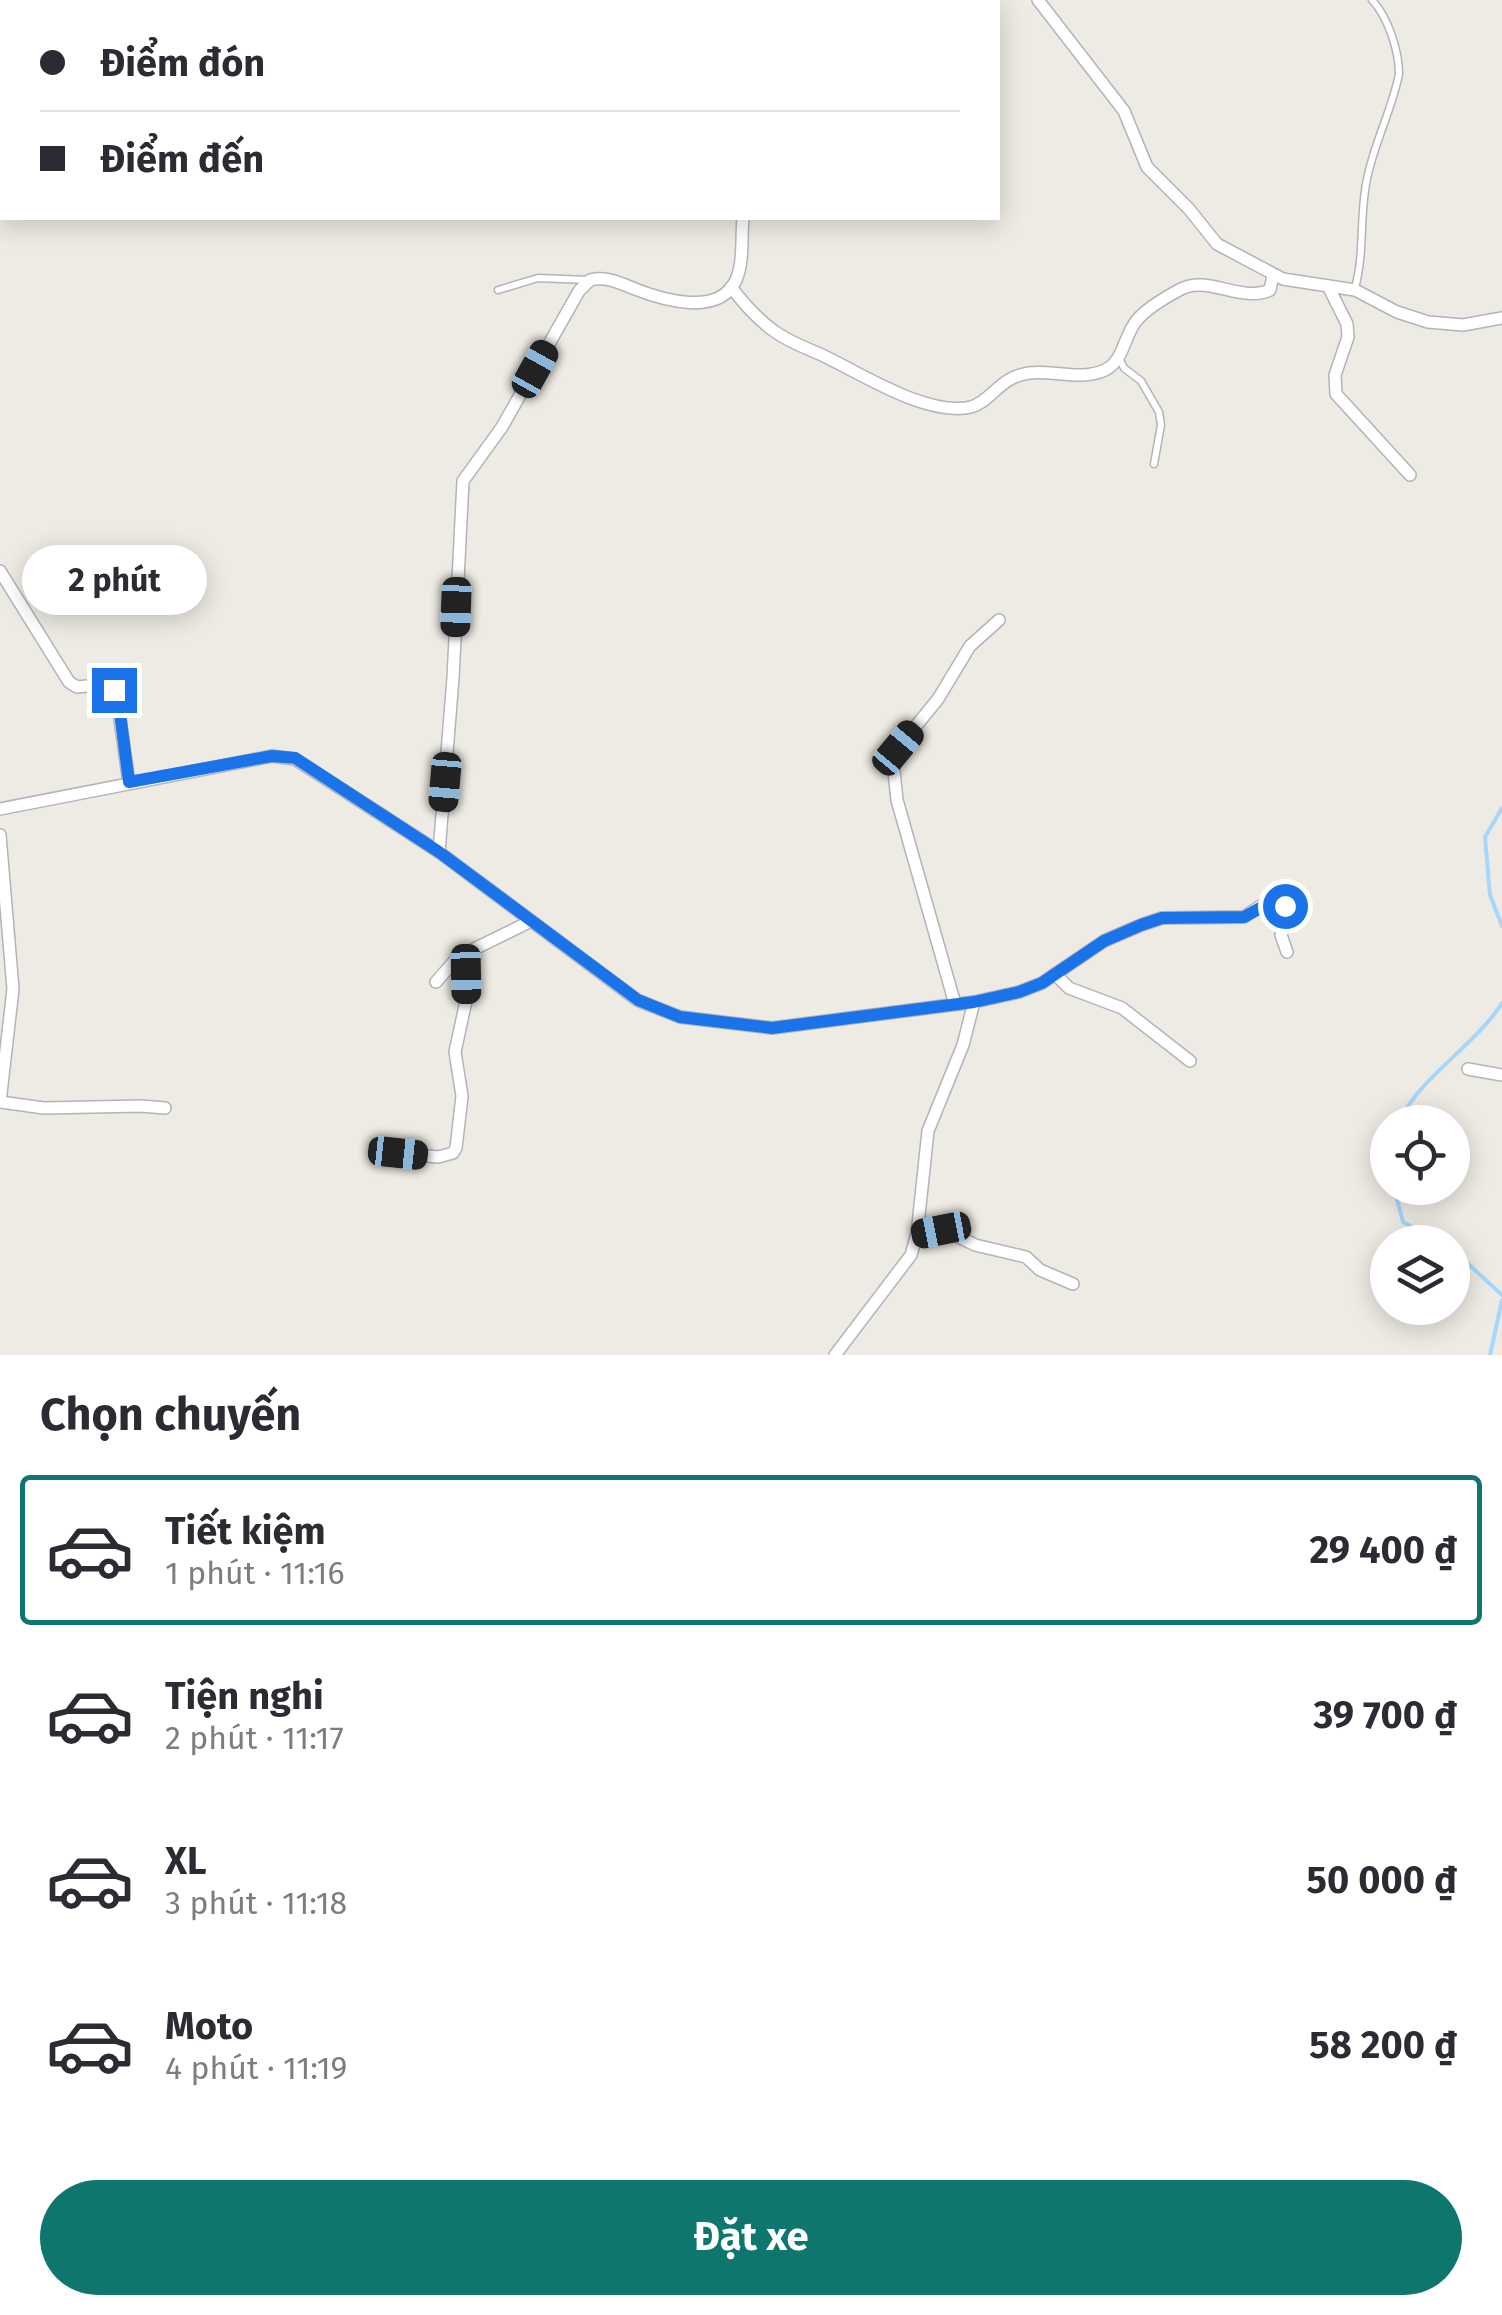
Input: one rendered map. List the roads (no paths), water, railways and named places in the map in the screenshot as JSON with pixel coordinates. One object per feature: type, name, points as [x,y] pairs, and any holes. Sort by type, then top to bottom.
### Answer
[{"type":"street","points":[[1038,0],[1124,111],[1140,156],[1152,174],[1189,209],[1217,244],[1273,275],[1355,290],[1397,312],[1428,322],[1462,324],[1502,318]]},
{"type":"street","points":[[439,852],[453,678],[462,481],[502,428],[579,291],[590,280],[611,280],[662,299],[710,300],[732,287],[738,278],[743,220]]},
{"type":"street","points":[[732,287],[756,316],[785,338],[935,406],[970,407],[1016,376],[1104,370],[1119,356],[1137,320],[1185,286],[1254,295],[1270,290],[1273,275]]},
{"type":"street","points":[[1328,286],[1347,324],[1348,337],[1335,376],[1336,394],[1410,475]]},
{"type":"street","points":[[0,571],[69,682],[77,687],[106,684],[114,690],[129,782]]},
{"type":"street","points":[[956,1004],[897,800],[893,762],[898,748],[938,700],[970,646],[998,620]]},
{"type":"street","points":[[0,809],[284,756],[326,777],[439,852],[638,1000],[680,1017],[772,1028],[974,1002],[1019,992],[1055,974],[1104,941],[1141,925],[1162,918],[1244,917],[1273,901],[1280,902],[1288,913],[1281,935],[1287,952]]},
{"type":"street","points":[[0,835],[12,989],[0,1102],[44,1108],[165,1108]]},
{"type":"street","points":[[436,982],[458,957],[529,922]]},
{"type":"street","points":[[398,1153],[438,1157],[454,1153],[456,1148],[462,1096],[454,1052],[466,1001],[466,953]]},
{"type":"street","points":[[1055,974],[1069,988],[1122,1008],[1190,1061]]},
{"type":"street","points":[[835,1355],[901,1272],[917,1234],[928,1130],[963,1045],[974,1002]]},
{"type":"street","points":[[1468,1069],[1502,1074]]},
{"type":"street","points":[[917,1234],[947,1230],[975,1246],[1026,1256],[1040,1270],[1074,1284]]},
{"type":"lane","points":[[1355,290],[1368,174],[1399,74],[1381,10],[1372,0]]},
{"type":"lane","points":[[498,290],[538,278],[590,280]]},
{"type":"lane","points":[[1119,356],[1124,368],[1141,381],[1159,412],[1161,425],[1154,464]]},
{"type":"waterway","points":[[1502,808],[1485,837],[1490,895],[1502,926]]},
{"type":"waterway","points":[[1409,1105],[1502,1003]]},
{"type":"waterway","points":[[1398,1205],[1403,1222],[1409,1225]]},
{"type":"waterway","points":[[1470,1266],[1502,1295]]},
{"type":"waterway","points":[[1490,1355],[1502,1300]]}]
